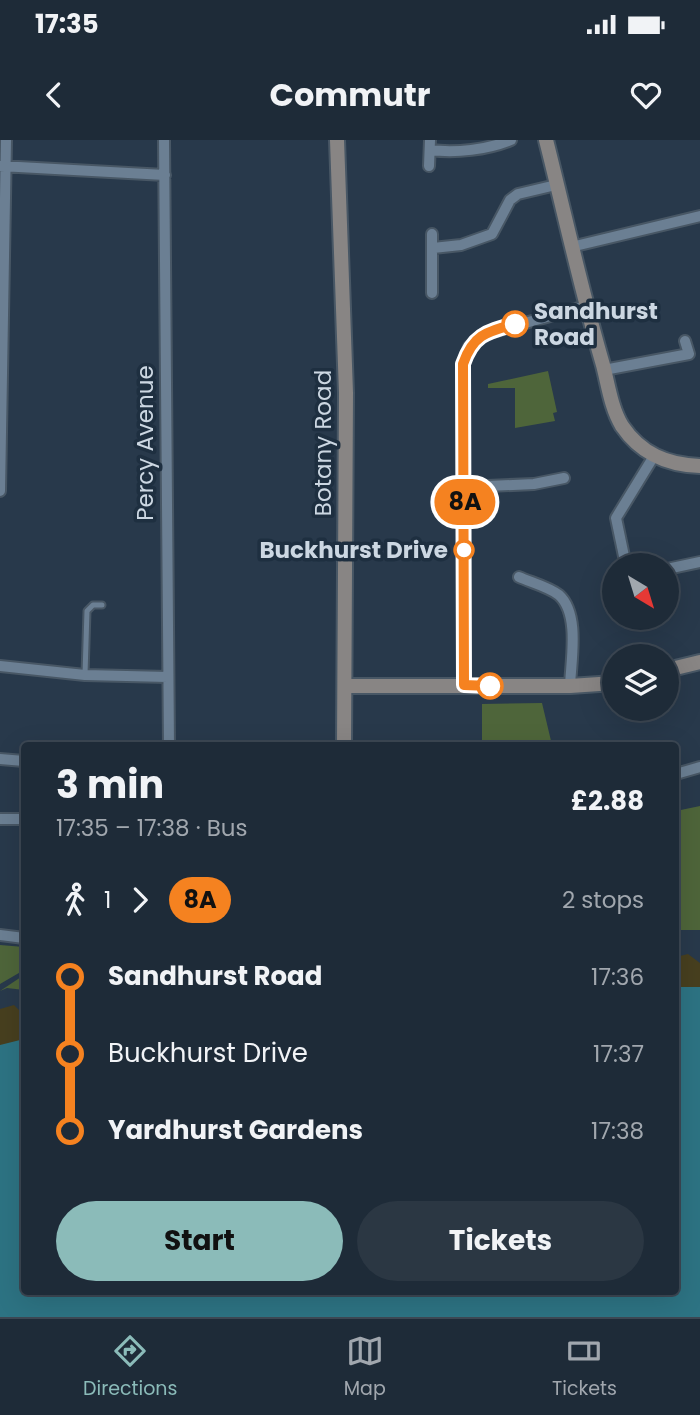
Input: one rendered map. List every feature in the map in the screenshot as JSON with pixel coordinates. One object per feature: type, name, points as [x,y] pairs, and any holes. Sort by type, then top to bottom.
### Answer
[{"type":"street","points":[[0,491],[3,166],[6,140]]},
{"type":"street","name":"Percy Avenue","points":[[164,140],[169,742]]},
{"type":"street","name":"Botany Road","points":[[337,140],[346,393],[344,742]]},
{"type":"street","points":[[429,166],[430,145],[450,152],[461,144],[494,148],[511,140]]},
{"type":"street","points":[[546,140],[586,306],[622,425],[640,447],[654,456],[669,462],[700,466]]},
{"type":"street","points":[[3,166],[165,175]]},
{"type":"street","points":[[433,248],[461,245],[492,234],[510,200],[518,194],[556,185]]},
{"type":"street","points":[[571,247],[700,216]]},
{"type":"street","points":[[432,234],[432,293]]},
{"type":"street","points":[[464,685],[463,364],[469,347],[493,330],[586,306]]},
{"type":"street","points":[[604,370],[689,354],[685,341]]},
{"type":"street","points":[[623,553],[616,518],[654,456]]},
{"type":"street","points":[[465,487],[534,484],[564,478]]},
{"type":"street","points":[[679,566],[700,562]]},
{"type":"street","points":[[519,577],[557,594],[565,603],[571,621],[570,686]]},
{"type":"street","points":[[679,667],[700,663]]},
{"type":"street","points":[[0,666],[85,675],[168,677]]},
{"type":"street","points":[[345,686],[602,684]]},
{"type":"street","points":[[0,759],[21,761]]},
{"type":"street","points":[[679,773],[700,767]]},
{"type":"street","points":[[0,819],[21,819]]},
{"type":"street","points":[[0,935],[21,938]]},
{"type":"lane","points":[[85,675],[87,611],[93,605],[102,604]]},
{"type":"green space","points":[[548,371],[557,412],[553,413],[555,421],[515,428],[515,388],[488,388],[488,384]]},
{"type":"green space","points":[[542,703],[551,742],[482,742],[482,704]]},
{"type":"green space","points":[[700,806],[700,930],[679,930],[679,810]]},
{"type":"green space","points":[[0,945],[21,947],[21,972],[0,984]]},
{"type":"green space","points":[[21,977],[21,990],[7,988],[0,991]]},
{"type":"sand","points":[[688,954],[700,963],[700,1042],[679,1042],[679,956]]},
{"type":"sand","points":[[14,1005],[21,1012],[21,1076],[0,1081],[0,1009]]},
{"type":"water","points":[[679,987],[700,987],[700,1317],[0,1317],[0,1045],[21,1040],[21,1295],[679,1295]]},
{"type":"bus line","name":"8A","points":[[490,686],[464,685],[463,364],[469,347],[482,335],[515,324]]},
{"type":"place","name":"Sandhurst Road","points":[[515,324]]},
{"type":"place","name":"Buckhurst Drive","points":[[464,550]]}]
